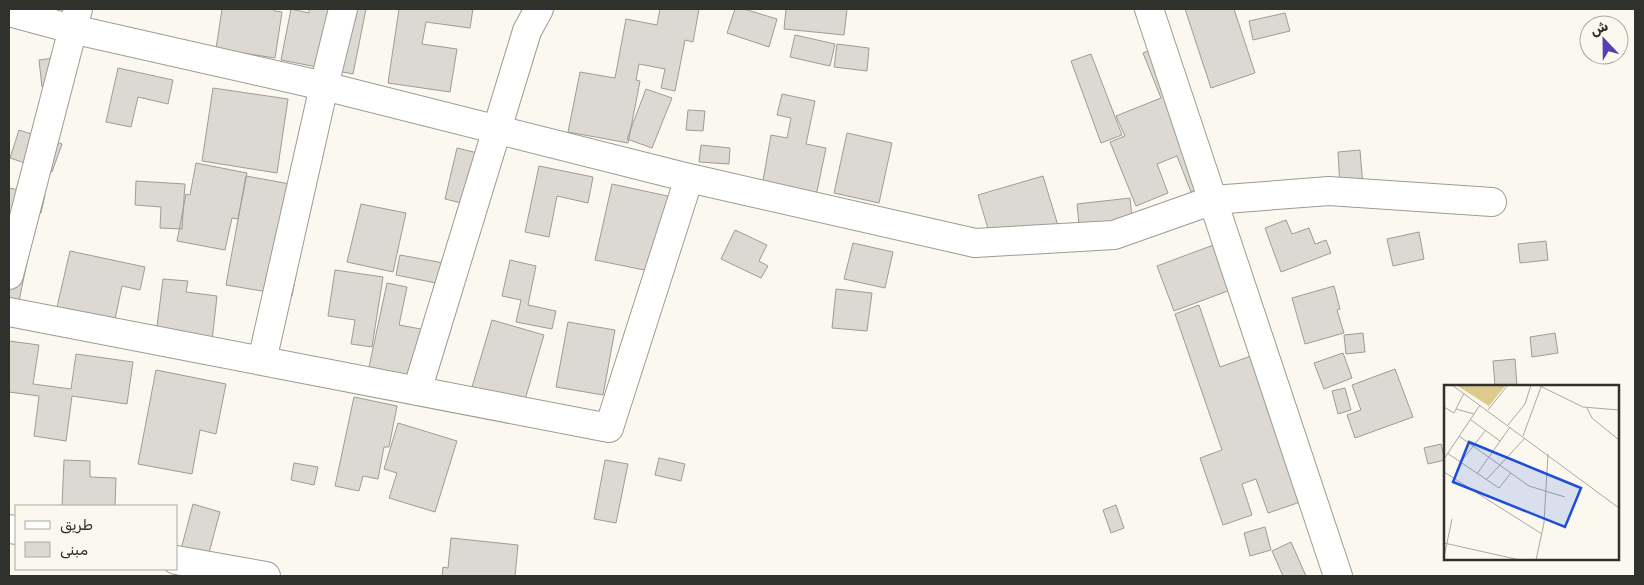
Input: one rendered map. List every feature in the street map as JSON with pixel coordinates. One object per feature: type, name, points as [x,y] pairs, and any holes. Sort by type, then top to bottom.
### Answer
[{"type":"street","points":[[262,361],[343,9]]},
{"type":"street","points":[[417,391],[527,31],[539,9]]},
{"type":"street","points":[[1149,9],[1338,576]]},
{"type":"street","points":[[9,12],[75,19],[324,86],[690,178],[975,243],[1114,235],[1212,200],[1329,191],[1492,202]]},
{"type":"street","points":[[9,275],[75,19]]},
{"type":"street","points":[[9,312],[610,428],[690,178]]},
{"type":"street","points":[[178,560],[266,576]]},
{"type":"building","points":[[222,9],[274,9],[274,11],[282,12],[275,58],[216,49]]},
{"type":"building","points":[[291,9],[309,13],[309,9],[366,9],[353,74],[281,60]]},
{"type":"building","points":[[399,9],[473,9],[470,28],[426,22],[422,44],[457,49],[450,92],[388,83]]},
{"type":"building","points":[[660,9],[699,9],[693,42],[685,40],[675,91],[661,88],[665,69],[639,64],[636,80],[640,81],[628,143],[568,132],[580,72],[615,78],[626,19],[657,25]]},
{"type":"building","points":[[735,9],[744,9],[777,19],[769,47],[727,33]]},
{"type":"building","points":[[786,9],[847,9],[844,35],[784,29]]},
{"type":"building","points":[[1185,9],[1234,9],[1255,73],[1211,88]]},
{"type":"building","points":[[1285,13],[1290,31],[1253,40],[1249,21]]},
{"type":"building","points":[[795,35],[835,44],[830,66],[790,57]]},
{"type":"building","points":[[837,44],[869,48],[867,71],[834,67]]},
{"type":"building","points":[[1161,46],[1217,182],[1191,192],[1177,156],[1157,164],[1168,193],[1136,206],[1110,142],[1125,136],[1116,116],[1161,98],[1143,53]]},
{"type":"building","points":[[1091,54],[1122,135],[1101,143],[1071,61]]},
{"type":"building","points":[[70,56],[73,83],[42,87],[39,60]]},
{"type":"building","points":[[118,68],[173,80],[168,104],[138,97],[131,127],[106,122]]},
{"type":"building","points":[[213,88],[288,99],[277,173],[202,161]]},
{"type":"building","points":[[646,89],[672,98],[652,148],[627,139]]},
{"type":"building","points":[[782,94],[815,101],[806,144],[826,148],[816,196],[762,186],[771,135],[787,138],[791,118],[777,115]]},
{"type":"building","points":[[688,110],[705,111],[703,131],[686,130]]},
{"type":"building","points":[[19,130],[62,144],[52,172],[10,158]]},
{"type":"building","points":[[847,133],[892,143],[879,203],[834,193]]},
{"type":"building","points":[[701,145],[730,148],[729,164],[699,162]]},
{"type":"building","points":[[457,148],[494,157],[482,208],[445,199]]},
{"type":"building","points":[[1360,150],[1363,187],[1340,188],[1338,152]]},
{"type":"building","points":[[196,163],[247,173],[238,219],[232,218],[225,250],[177,241],[186,194],[190,195]]},
{"type":"building","points":[[539,166],[593,177],[588,203],[557,196],[549,237],[525,232]]},
{"type":"building","points":[[246,176],[312,188],[292,296],[226,285]]},
{"type":"building","points":[[1043,176],[1059,229],[994,249],[978,195]]},
{"type":"building","points":[[136,181],[185,184],[182,229],[160,228],[161,207],[135,205]]},
{"type":"building","points":[[612,184],[686,200],[669,275],[595,260]]},
{"type":"building","points":[[9,188],[45,195],[41,213],[23,209],[9,231]]},
{"type":"building","points":[[1130,198],[1133,229],[1080,235],[1077,204]]},
{"type":"building","points":[[361,204],[406,213],[393,272],[347,262]]},
{"type":"building","points":[[1286,220],[1292,234],[1309,228],[1315,244],[1326,240],[1331,253],[1281,272],[1265,228]]},
{"type":"building","points":[[735,230],[767,245],[759,261],[768,266],[761,278],[721,259]]},
{"type":"building","points":[[1419,232],[1424,259],[1393,266],[1387,239]]},
{"type":"building","points":[[9,234],[32,238],[19,301],[9,299]]},
{"type":"building","points":[[1235,237],[1252,282],[1174,311],[1157,266]]},
{"type":"building","points":[[1546,241],[1548,260],[1520,263],[1518,244]]},
{"type":"building","points":[[853,243],[893,252],[885,288],[844,279]]},
{"type":"building","points":[[70,251],[145,267],[140,290],[122,286],[115,319],[57,307]]},
{"type":"building","points":[[400,255],[460,266],[456,287],[396,275]]},
{"type":"building","points":[[510,260],[536,266],[528,305],[556,311],[552,329],[516,322],[521,300],[502,296]]},
{"type":"building","points":[[335,270],[383,277],[372,347],[351,344],[355,320],[328,316]]},
{"type":"building","points":[[163,279],[188,281],[186,292],[217,296],[212,341],[156,334]]},
{"type":"building","points":[[387,283],[407,287],[399,325],[432,331],[422,378],[369,367]]},
{"type":"building","points":[[1334,286],[1340,309],[1337,310],[1344,333],[1305,344],[1292,298]]},
{"type":"building","points":[[836,289],[872,293],[867,331],[832,328]]},
{"type":"building","points":[[1199,305],[1220,367],[1251,356],[1321,495],[1268,513],[1256,479],[1242,484],[1252,515],[1223,525],[1200,458],[1222,450],[1175,314]]},
{"type":"building","points":[[492,320],[544,335],[524,403],[472,387]]},
{"type":"building","points":[[568,322],[615,330],[603,395],[556,387]]},
{"type":"building","points":[[1363,333],[1365,352],[1346,354],[1344,335]]},
{"type":"building","points":[[1555,333],[1558,353],[1532,357],[1530,337]]},
{"type":"building","points":[[9,341],[39,345],[33,384],[71,389],[76,354],[133,362],[127,404],[72,396],[66,441],[34,436],[39,396],[9,392]]},
{"type":"building","points":[[1343,353],[1352,378],[1324,389],[1314,363]]},
{"type":"building","points":[[1515,359],[1517,385],[1495,385],[1493,361]]},
{"type":"building","points":[[1395,369],[1413,417],[1355,438],[1347,415],[1361,410],[1352,385]]},
{"type":"building","points":[[156,370],[226,384],[216,434],[200,430],[192,474],[138,464]]},
{"type":"building","points":[[1345,388],[1351,410],[1338,414],[1332,391]]},
{"type":"building","points":[[354,397],[397,406],[389,447],[384,447],[378,479],[363,476],[359,491],[335,486]]},
{"type":"building","points":[[398,423],[457,441],[435,512],[389,498],[397,473],[384,469]]},
{"type":"building","points":[[1441,444],[1444,460],[1428,464],[1424,448]]},
{"type":"building","points":[[659,458],[685,464],[681,481],[655,475]]},
{"type":"building","points":[[64,460],[90,461],[90,477],[116,478],[115,505],[62,505]]},
{"type":"building","points":[[605,460],[628,464],[616,523],[594,519]]},
{"type":"building","points":[[294,463],[318,467],[314,485],[291,480]]},
{"type":"building","points":[[193,504],[220,512],[207,560],[180,553]]},
{"type":"building","points":[[1116,505],[1124,528],[1111,533],[1103,510]]},
{"type":"building","points":[[1265,527],[1271,550],[1250,556],[1244,533]]},
{"type":"building","points":[[451,538],[518,545],[515,576],[442,576],[443,567],[448,568]]},
{"type":"building","points":[[1291,542],[1306,576],[1283,576],[1272,551]]}]
